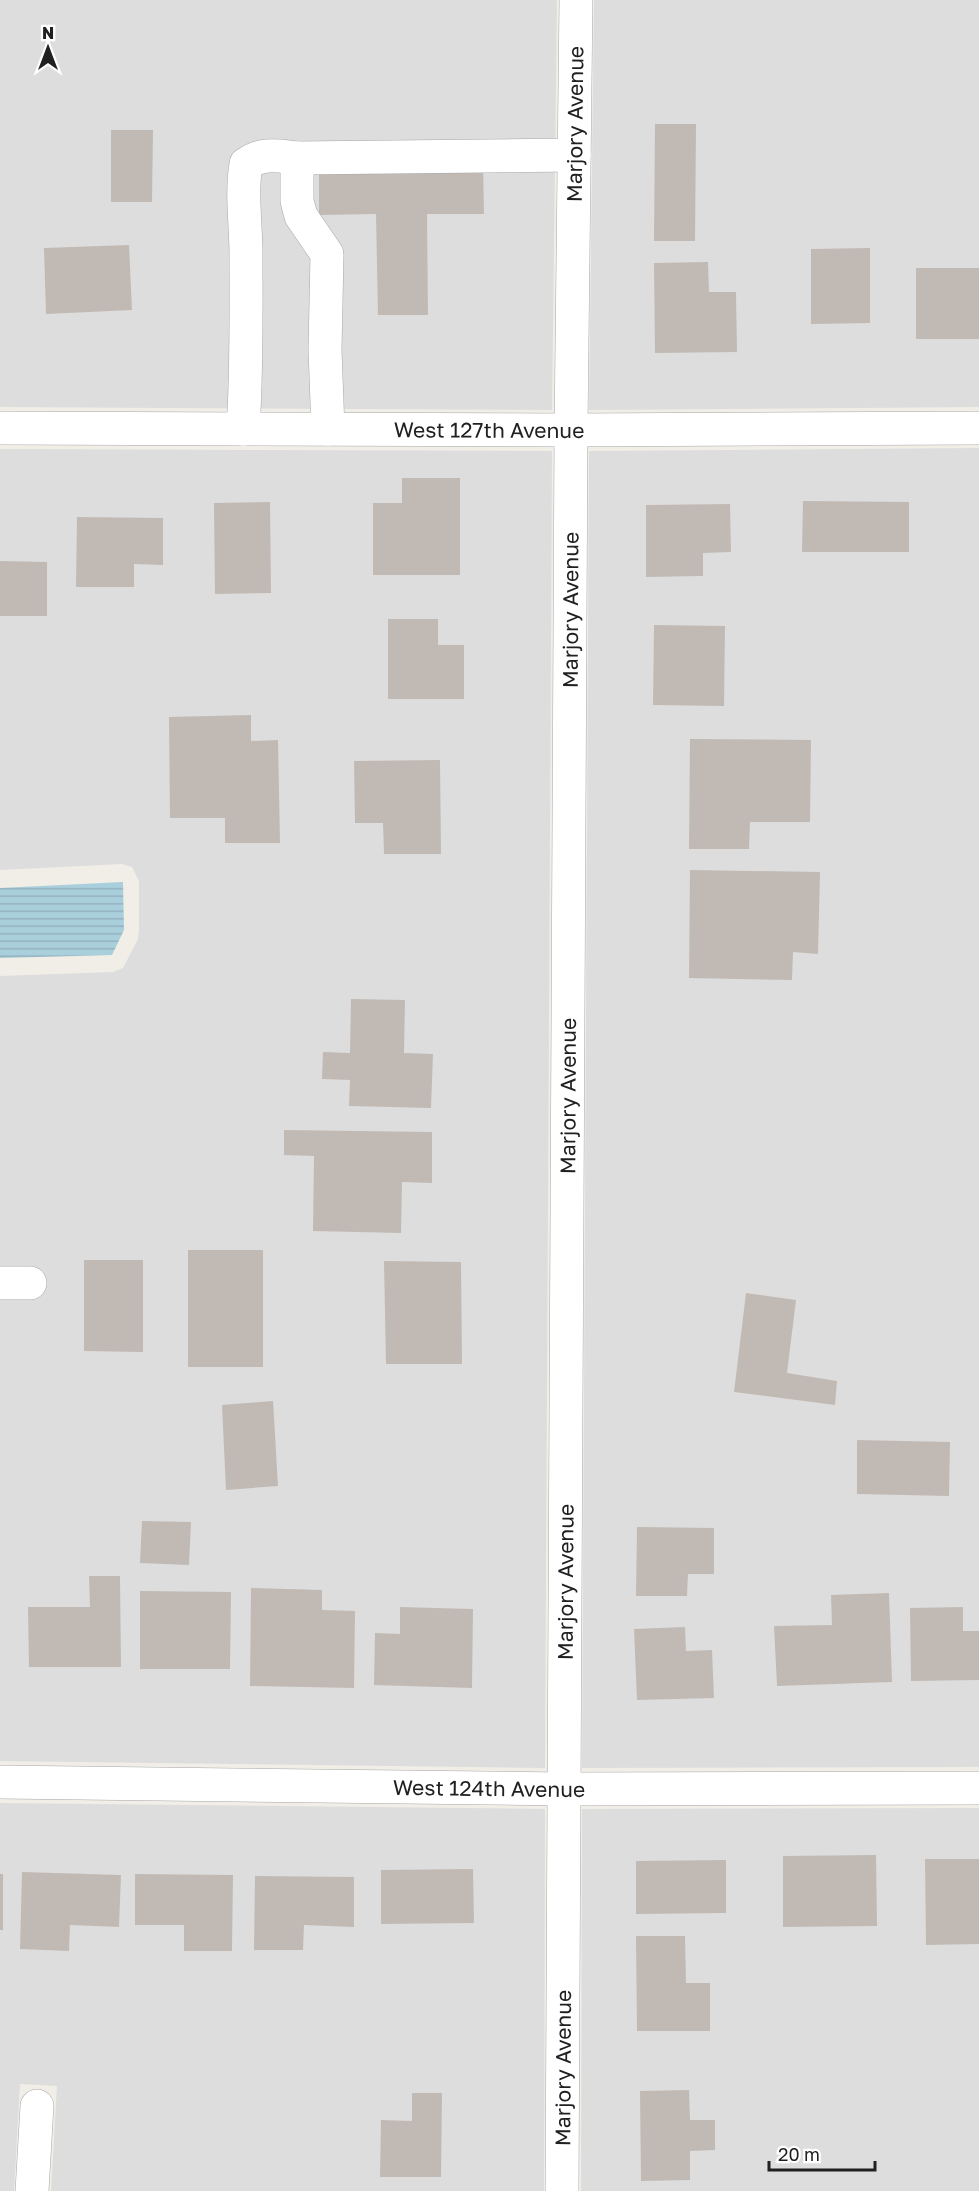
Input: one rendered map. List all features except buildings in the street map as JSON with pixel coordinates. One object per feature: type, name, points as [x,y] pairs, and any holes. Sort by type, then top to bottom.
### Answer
[{"type":"street","name":"Marjory Avenue","points":[[562,2191],[571,430],[576,0]]},
{"type":"street","points":[[243,429],[246,252],[243,186],[246,164],[256,157],[271,155],[297,158],[574,155]]},
{"type":"street","points":[[297,158],[297,201],[301,216],[327,254],[325,350],[328,429]]},
{"type":"street","name":"West 127th Avenue","points":[[0,428],[571,430],[979,428]]},
{"type":"street","name":"West 124th Avenue","points":[[0,1782],[564,1788],[979,1788]]},
{"type":"street","points":[[32,2191],[37,2106]]},
{"type":"shaded area","points":[[0,0],[557,0],[552,410],[0,407]]},
{"type":"shaded area","points":[[594,0],[979,0],[979,407],[589,410]]},
{"type":"shaded area","points":[[979,448],[979,1767],[582,1768],[589,451]]},
{"type":"shaded area","points":[[0,449],[552,451],[545,1768],[0,1761],[0,976],[113,972],[123,968],[138,939],[139,881],[132,867],[122,864],[0,870]]},
{"type":"shaded area","points":[[0,1803],[545,1809],[544,2191],[51,2191],[57,2086],[20,2084],[14,2191],[0,2191]]},
{"type":"shaded area","points":[[979,1808],[979,2191],[581,2191],[582,1809]]},
{"type":"water","points":[[123,882],[124,930],[112,955],[0,958],[0,888]]}]
